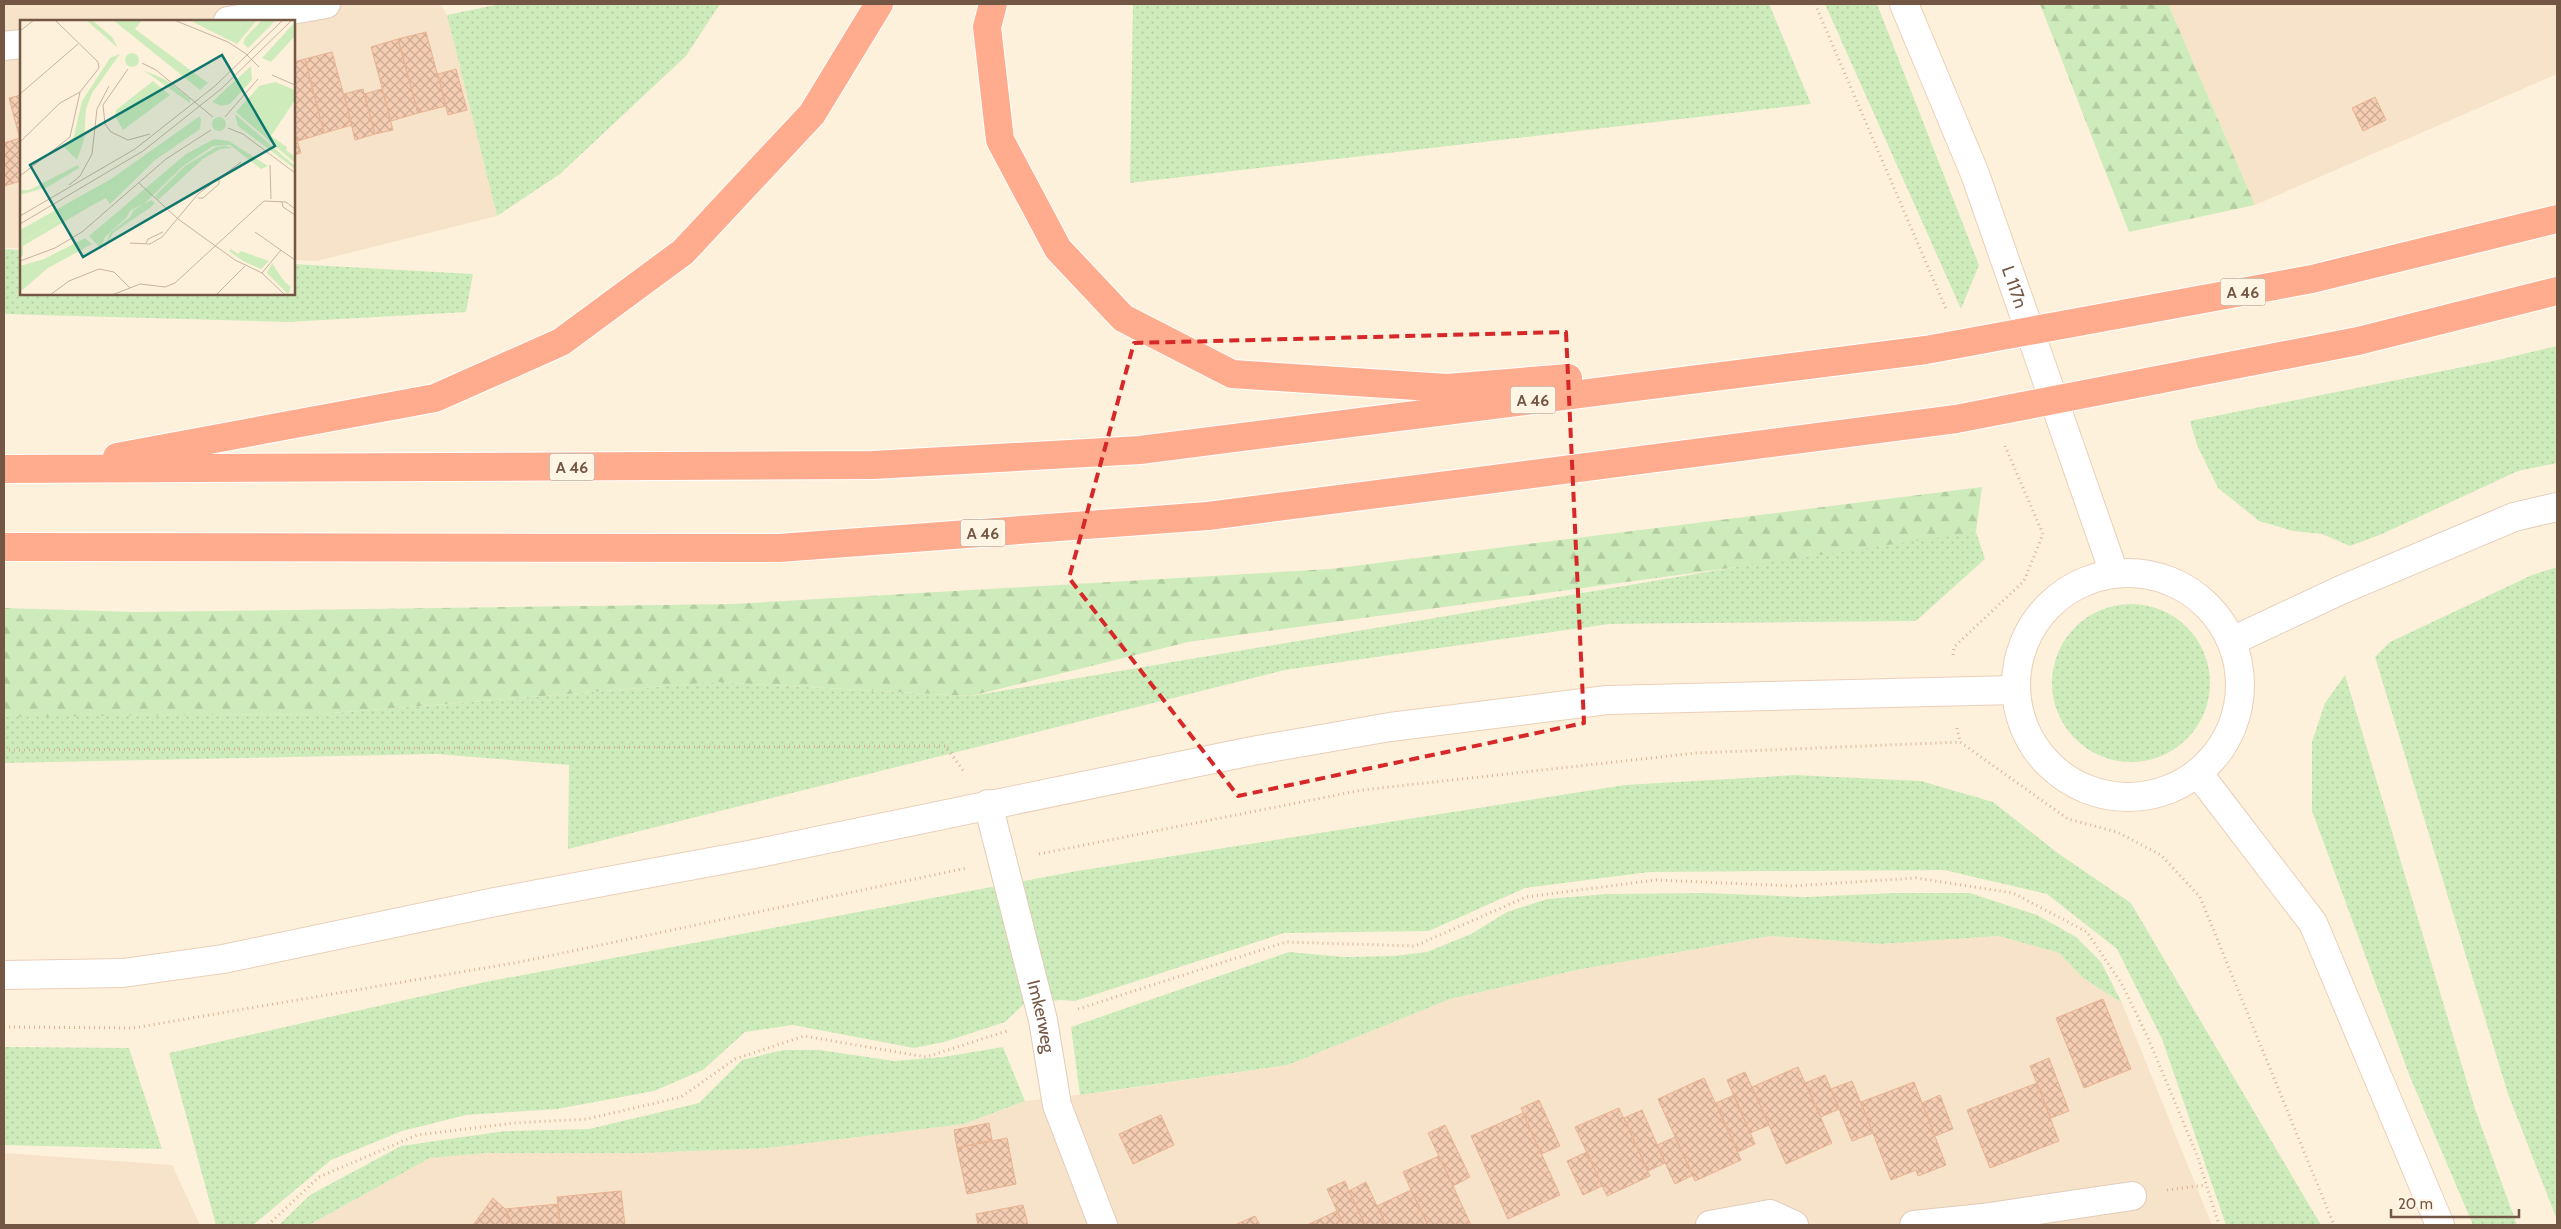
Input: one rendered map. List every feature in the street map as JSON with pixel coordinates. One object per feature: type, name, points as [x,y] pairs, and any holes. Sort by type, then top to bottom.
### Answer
[{"type":"highway","points":[[45,470],[435,398],[561,342],[684,252],[812,114],[879,4]]},
{"type":"highway","points":[[994,4],[988,26],[1000,140],[1058,249],[1123,318],[1232,374],[1447,388],[1926,350]]},
{"type":"highway","name":"A 46","points":[[4,470],[873,465],[1140,450],[1926,350],[2312,279],[2557,218]]},
{"type":"highway","name":"A 46","points":[[4,547],[778,548],[1208,516],[1956,419],[2358,341],[2557,291]]},
{"type":"main road","points":[[234,20],[326,4]]},
{"type":"main road","name":"L 117n","points":[[1904,4],[1975,174],[2114,573]]},
{"type":"main road","points":[[4,46],[20,44]]},
{"type":"main road","points":[[2232,641],[2341,590],[2505,521],[2557,507]]},
{"type":"main road","points":[[2114,573],[2150,574],[2184,587],[2212,610],[2232,641],[2241,676],[2237,713],[2223,746],[2198,773],[2168,790],[2133,798],[2098,794],[2066,779],[2040,755],[2022,725],[2015,690],[2018,657],[2032,626],[2053,600],[2082,582],[2114,573]]},
{"type":"main road","points":[[4,975],[123,973],[223,960],[494,902],[754,854],[988,804],[1252,751],[1390,727],[1607,700],[2015,690]]},
{"type":"main road","points":[[2198,773],[2313,923],[2440,1225]]},
{"type":"main road","name":"Imkerweg","points":[[988,804],[1043,1020],[1057,1105],[1102,1225]]},
{"type":"main road","points":[[1914,1225],[1983,1218],[2132,1196]]},
{"type":"main road","points":[[1710,1225],[1770,1214],[1794,1225]]},
{"type":"path","points":[[1815,4],[1946,310]]},
{"type":"path","points":[[1960,742],[1952,692],[1954,647],[2024,581],[2043,534],[2004,445]]},
{"type":"path","points":[[4,1027],[143,1026],[520,962],[1002,861],[1362,790],[1696,753],[1960,742],[2068,819],[2117,832],[2161,855],[2200,897],[2334,1225]]},
{"type":"path","points":[[4,750],[945,746],[988,804]]},
{"type":"path","points":[[268,1225],[319,1177],[417,1135],[514,1124],[587,1119],[681,1097],[735,1059],[804,1036],[926,1057],[1286,942],[1414,946],[1526,897],[1656,880],[1792,886],[1916,878],[2014,893],[2087,932],[2123,986],[2148,1038],[2197,1155],[2219,1225]]},
{"type":"highlighted area","points":[[1566,332],[1584,723],[1238,796],[1069,578],[1134,343]]},
{"type":"shaded area","points":[[4,4],[445,4],[441,5],[447,15],[497,216],[317,261],[295,260],[295,20],[20,20],[20,248],[4,248]]},
{"type":"shaded area","points":[[2168,4],[2557,4],[2557,74],[2255,205]]},
{"type":"shaded area","points":[[1770,936],[1881,944],[1999,936],[2059,953],[2083,978],[2122,1003],[2212,1225],[309,1225],[430,1158],[486,1153],[643,1153],[768,1148],[964,1124],[1025,1101],[1104,1092],[1288,1065],[1450,999],[1577,970]]},
{"type":"shaded area","points":[[4,1153],[172,1165],[200,1225],[4,1225]]},
{"type":"green space","points":[[500,4],[720,4],[686,56],[560,174],[497,216],[447,15]]},
{"type":"green space","points":[[1133,4],[1769,4],[1811,104],[1130,183]]},
{"type":"green space","points":[[1825,4],[1877,4],[1979,265],[1961,309]]},
{"type":"green space","points":[[2040,4],[2168,4],[2255,205],[2129,232]]},
{"type":"green space","points":[[4,249],[20,250],[20,295],[295,295],[295,264],[473,274],[466,312],[288,322],[4,314]]},
{"type":"green space","points":[[2557,346],[2557,463],[2518,471],[2382,534],[2350,546],[2322,534],[2293,531],[2259,521],[2218,488],[2197,445],[2190,421],[2498,360]]},
{"type":"green space","points":[[1982,487],[1976,532],[1737,567],[1188,642],[971,696],[716,682],[321,714],[4,717],[4,608],[135,612],[733,604],[1330,569]]},
{"type":"green space","points":[[1976,532],[1985,559],[1916,621],[1609,624],[1285,670],[568,849],[569,765],[437,754],[4,763],[4,716],[321,714],[716,682],[971,696],[1737,567],[1819,542]]},
{"type":"green space","points":[[2557,567],[2557,1220],[2508,1094],[2375,657],[2390,642],[2532,575]]},
{"type":"green space","points":[[2139,604],[2154,607],[2168,613],[2187,627],[2197,639],[2207,660],[2210,683],[2207,706],[2197,727],[2187,739],[2175,749],[2154,759],[2139,762],[2123,762],[2108,759],[2087,749],[2065,727],[2053,699],[2052,675],[2055,660],[2065,639],[2087,617],[2115,605]]},
{"type":"green space","points":[[2345,675],[2475,1109],[2517,1225],[2473,1225],[2410,1077],[2312,811],[2312,742],[2325,703]]},
{"type":"green space","points":[[1795,775],[1921,781],[1993,802],[2059,854],[2131,903],[2321,1225],[2226,1225],[2162,1039],[2117,949],[2047,894],[1944,870],[1649,872],[1525,888],[1429,931],[1284,933],[1075,1001],[1060,1000],[1023,1005],[1005,1022],[944,1042],[914,1048],[793,1025],[745,1032],[703,1070],[654,1091],[557,1109],[466,1115],[402,1131],[331,1160],[253,1225],[216,1225],[169,1053],[485,982],[1077,871],[1625,785]]},
{"type":"green space","points":[[1706,893],[1805,897],[1895,893],[1970,893],[2037,915],[2076,937],[2101,962],[2122,1003],[2083,978],[2059,953],[1999,936],[1881,944],[1770,936],[1577,970],[1450,999],[1288,1065],[1080,1095],[1071,1027],[1289,952],[1344,957],[1394,956],[1427,952],[1471,934],[1507,912],[1547,899],[1606,894]]},
{"type":"green space","points":[[4,1047],[129,1048],[162,1149],[4,1145]]},
{"type":"green space","points":[[1003,1047],[1025,1101],[964,1124],[768,1148],[643,1153],[487,1153],[430,1158],[309,1225],[279,1225],[310,1195],[401,1146],[505,1131],[589,1129],[699,1103],[742,1060],[783,1050],[820,1050],[894,1061],[943,1057]]},
{"type":"building","points":[[426,32],[446,106],[418,113],[398,39]]},
{"type":"building","points":[[398,39],[418,113],[391,121],[371,47]]},
{"type":"building","points":[[332,52],[352,125],[324,133],[305,59]]},
{"type":"building","points":[[305,59],[324,133],[298,141],[295,133],[295,62]]},
{"type":"building","points":[[456,69],[467,110],[448,115],[438,74]]},
{"type":"building","points":[[363,89],[375,134],[355,140],[344,94]]},
{"type":"building","points":[[382,89],[393,130],[375,134],[364,94]]},
{"type":"building","points":[[20,95],[20,139],[9,98]]},
{"type":"building","points":[[2375,97],[2386,120],[2363,131],[2352,108]]},
{"type":"building","points":[[295,133],[301,153],[295,155]]},
{"type":"building","points":[[20,138],[20,181],[4,186],[4,143]]},
{"type":"building","points":[[2103,999],[2131,1069],[2084,1088],[2056,1018]]},
{"type":"building","points":[[2049,1058],[2069,1111],[2051,1118],[2030,1066]]},
{"type":"building","points":[[1798,1067],[1832,1143],[1786,1164],[1752,1087]]},
{"type":"building","points":[[1745,1072],[1769,1125],[1750,1133],[1727,1080]]},
{"type":"building","points":[[1825,1075],[1839,1109],[1821,1117],[1805,1083]]},
{"type":"building","points":[[1704,1078],[1741,1160],[1695,1181],[1658,1099]]},
{"type":"building","points":[[1852,1081],[1873,1133],[1852,1141],[1831,1089]]},
{"type":"building","points":[[1914,1082],[1946,1165],[1918,1176],[1916,1170],[1891,1180],[1861,1102]]},
{"type":"building","points":[[2037,1083],[2059,1141],[1990,1168],[1967,1110]]},
{"type":"building","points":[[1734,1095],[1755,1144],[1738,1152],[1716,1103]]},
{"type":"building","points":[[1940,1095],[1953,1129],[1935,1136],[1922,1103]]},
{"type":"building","points":[[1539,1100],[1560,1146],[1541,1154],[1521,1108]]},
{"type":"building","points":[[1619,1108],[1650,1176],[1607,1196],[1575,1127]]},
{"type":"building","points":[[1642,1110],[1665,1163],[1648,1171],[1624,1118]]},
{"type":"building","points":[[1523,1113],[1560,1195],[1508,1219],[1471,1136]]},
{"type":"building","points":[[1161,1115],[1174,1145],[1133,1164],[1119,1134]]},
{"type":"building","points":[[989,1123],[992,1140],[957,1148],[954,1130]]},
{"type":"building","points":[[1445,1125],[1470,1177],[1453,1186],[1428,1133]]},
{"type":"building","points":[[1675,1137],[1693,1175],[1675,1184],[1657,1145]]},
{"type":"building","points":[[1007,1138],[1016,1184],[967,1194],[957,1148]]},
{"type":"building","points":[[1587,1152],[1602,1186],[1583,1195],[1567,1161]]},
{"type":"building","points":[[1439,1156],[1471,1225],[1428,1225],[1411,1190],[1403,1172]]},
{"type":"building","points":[[1345,1181],[1365,1225],[1344,1225],[1327,1189]]},
{"type":"building","points":[[1366,1182],[1386,1225],[1365,1225],[1349,1191]]},
{"type":"building","points":[[1411,1190],[1428,1225],[1386,1225],[1377,1206]]},
{"type":"building","points":[[621,1191],[625,1225],[560,1225],[557,1197]]},
{"type":"building","points":[[493,1198],[505,1209],[513,1225],[473,1225]]},
{"type":"building","points":[[558,1204],[560,1225],[513,1225],[505,1209]]},
{"type":"building","points":[[1023,1205],[1028,1225],[978,1225],[976,1214]]},
{"type":"building","points":[[1337,1211],[1344,1225],[1307,1225]]},
{"type":"building","points":[[1255,1216],[1260,1225],[1237,1225],[1237,1224]]}]
